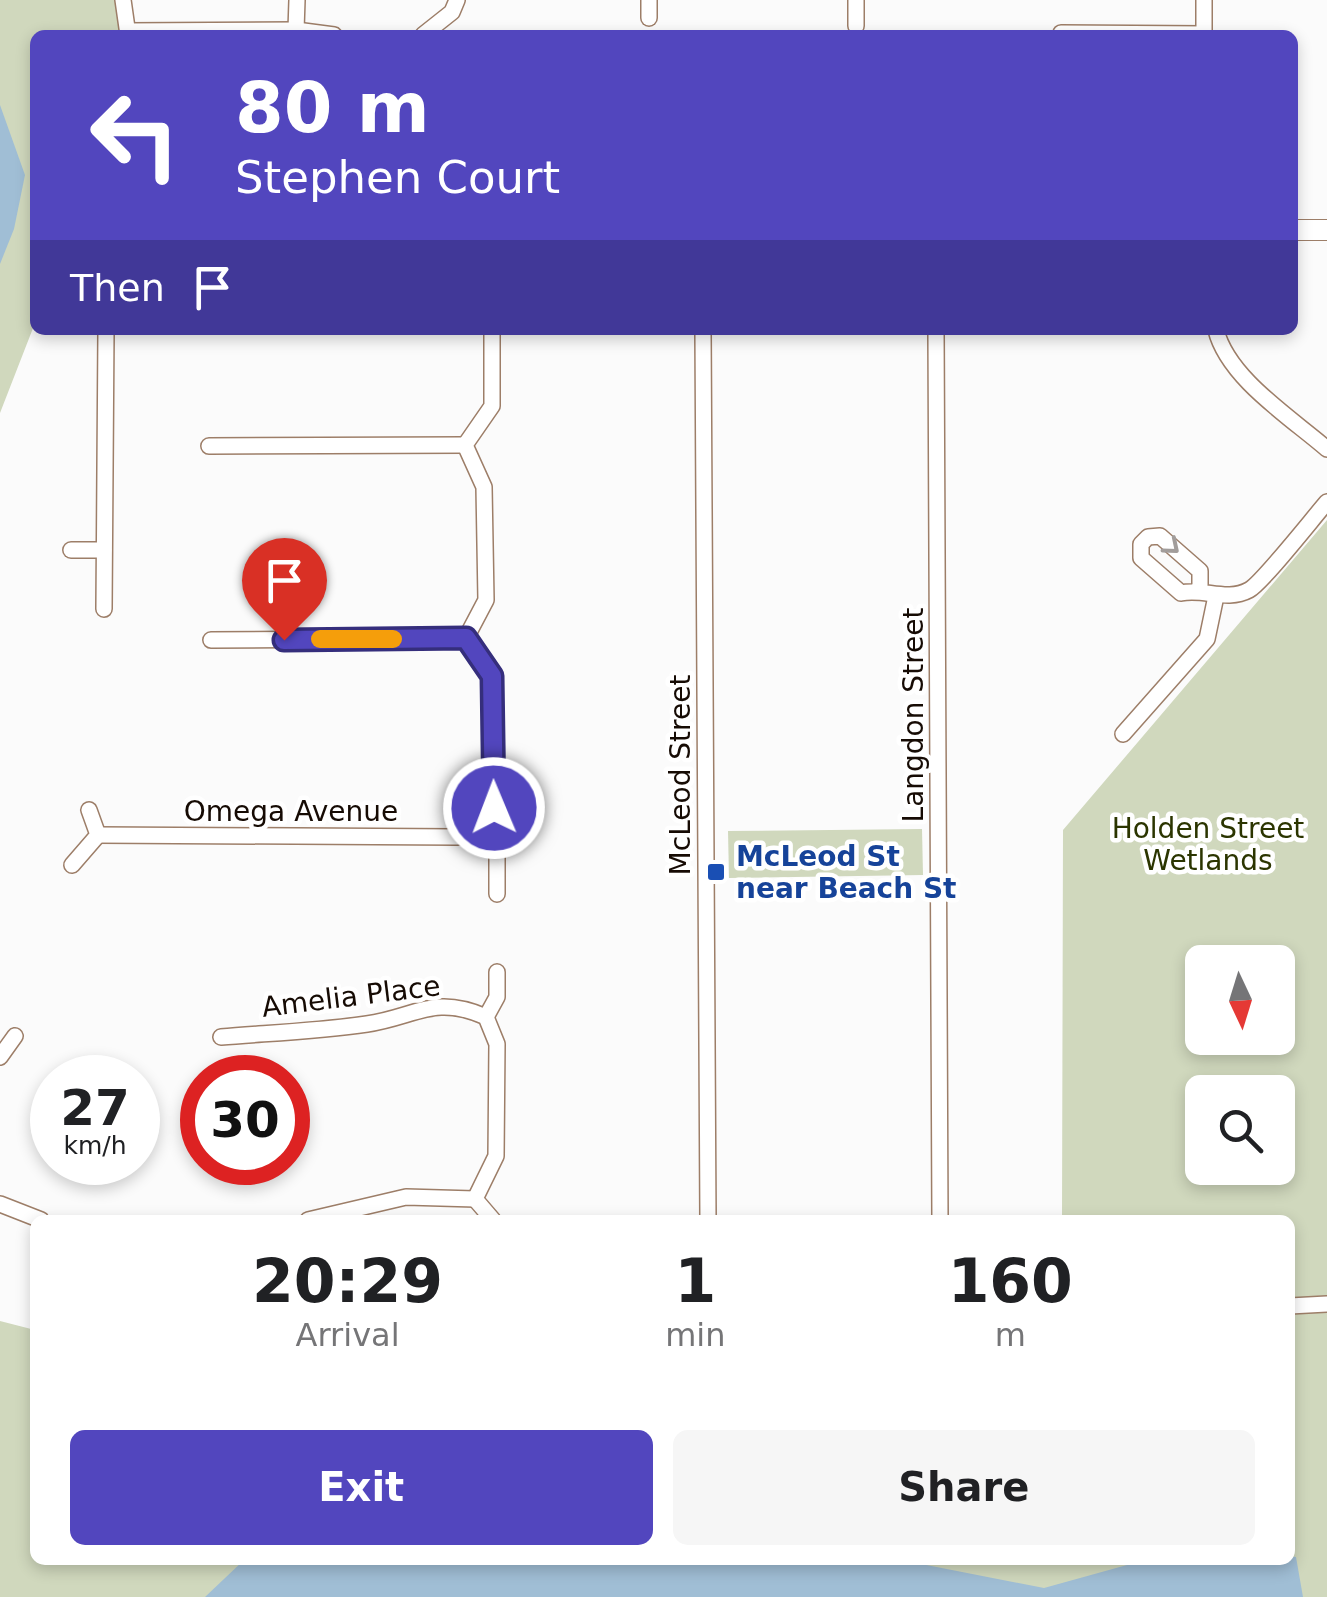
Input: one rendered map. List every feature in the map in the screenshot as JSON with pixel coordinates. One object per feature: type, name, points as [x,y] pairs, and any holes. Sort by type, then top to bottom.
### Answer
[{"type":"street","points":[[123,0],[128,30]]},
{"type":"street","points":[[296,30],[297,0]]},
{"type":"street","points":[[649,0],[649,18]]},
{"type":"street","points":[[856,0],[856,26]]},
{"type":"street","points":[[1204,0],[1204,30]]},
{"type":"street","points":[[428,30],[454,6],[467,25]]},
{"type":"street","points":[[1298,230],[1327,230]]},
{"type":"street","points":[[104,609],[106,335]]},
{"type":"street","points":[[465,445],[492,406],[492,335]]},
{"type":"street","name":"McLeod Street","points":[[703,335],[708,1215]]},
{"type":"street","name":"Langdon Street","points":[[936,335],[940,1215]]},
{"type":"street","points":[[1217,335],[1220,349],[1232,368],[1327,449]]},
{"type":"street","points":[[210,446],[465,445]]},
{"type":"street","points":[[465,445],[484,486],[486,600],[466,638]]},
{"type":"street","points":[[1123,734],[1207,639],[1208,592],[1250,590],[1327,502]]},
{"type":"street","points":[[71,550],[104,550]]},
{"type":"street","points":[[211,640],[466,638]]},
{"type":"street","points":[[466,638],[492,676],[494,808],[482,828],[497,838],[497,894]]},
{"type":"street","points":[[72,865],[98,835],[88,810]]},
{"type":"street","name":"Omega Avenue","points":[[98,835],[457,837],[482,828]]},
{"type":"street","points":[[476,1199],[496,1156],[497,1044],[486,1017],[496,997],[497,972]]},
{"type":"street","name":"Amelia Place","points":[[221,1037],[370,1024],[416,1009],[463,1007],[486,1017]]},
{"type":"street","points":[[0,1057],[16,1036]]},
{"type":"street","points":[[329,1215],[406,1197],[476,1199],[489,1215]]},
{"type":"street","points":[[0,1204],[30,1216]]},
{"type":"street","points":[[1295,1306],[1327,1304]]},
{"type":"green space","points":[[0,0],[123,0],[127,30],[30,30],[30,335],[0,413]]},
{"type":"green space","name":"Holden Street Wetlands","points":[[1327,520],[1327,1597],[0,1597],[0,1321],[30,1329],[30,1565],[1295,1565],[1295,1215],[1062,1215],[1063,830]]},
{"type":"green space","points":[[922,829],[923,875],[729,878],[728,831]]},
{"type":"water","points":[[0,105],[25,175],[14,229],[0,264]]},
{"type":"water","points":[[1295,1557],[1303,1597],[205,1597],[239,1565],[927,1565],[1044,1588],[1127,1565],[1295,1565]]},
{"type":"slow traffic","points":[[320,639],[393,639]]},
{"type":"place","name":"McLeod St near Beach St","points":[[716,872]]},
{"type":"route","points":[[284,640],[466,638],[492,676],[494,808]]}]
